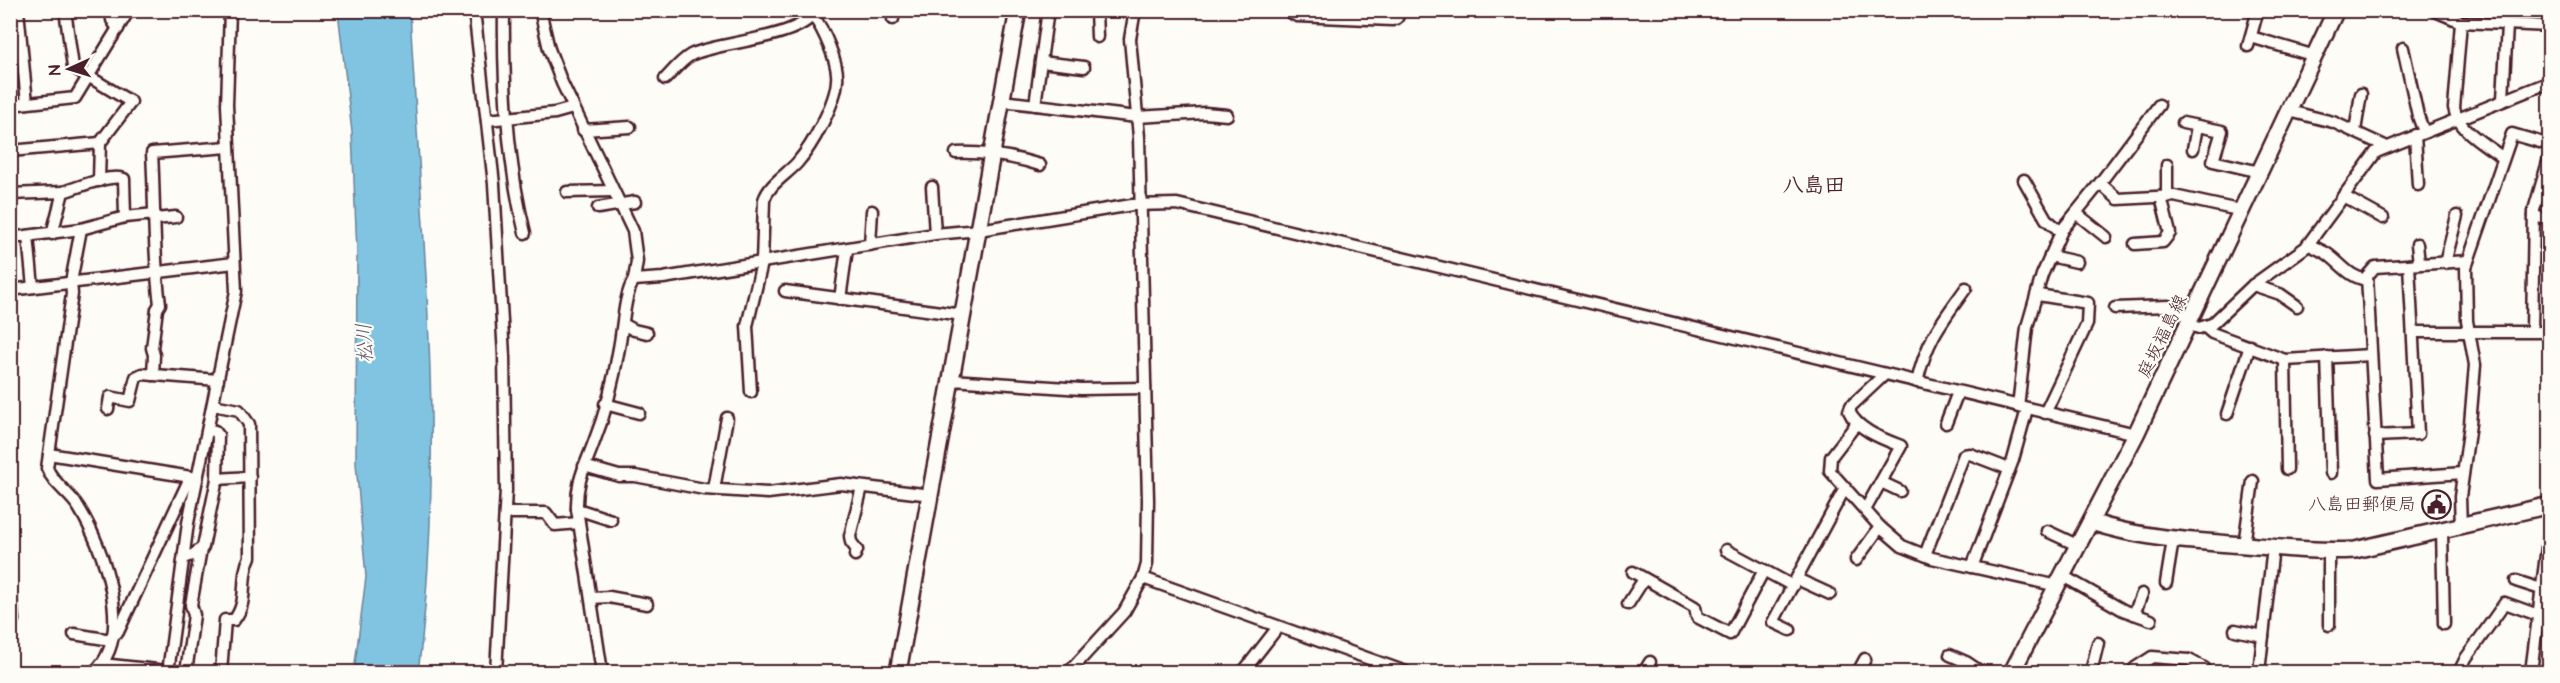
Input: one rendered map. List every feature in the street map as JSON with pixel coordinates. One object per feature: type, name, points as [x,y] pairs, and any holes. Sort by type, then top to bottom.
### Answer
[{"type":"street","points":[[18,10],[27,103]]},
{"type":"street","points":[[65,10],[71,64],[89,78],[132,102],[100,143],[99,181]]},
{"type":"street","points":[[111,10],[112,20],[118,29]]},
{"type":"street","points":[[10,105],[75,98],[129,10]]},
{"type":"street","points":[[102,664],[171,672],[184,557],[197,478],[235,300],[228,147],[227,64],[230,10]]},
{"type":"street","points":[[474,10],[498,231],[504,356],[505,513],[496,672]]},
{"type":"street","points":[[504,10],[509,118],[517,195],[525,233]]},
{"type":"street","points":[[540,10],[549,49],[573,108],[633,231],[637,261],[634,280],[628,292],[616,363],[595,441],[576,489],[577,509],[602,672]]},
{"type":"street","points":[[898,672],[1018,10]]},
{"type":"street","points":[[1035,105],[1048,10]]},
{"type":"street","points":[[1096,10],[1097,37]]},
{"type":"street","points":[[1069,672],[1124,612],[1143,578],[1147,564],[1148,500],[1141,205],[1131,39],[1135,10]]},
{"type":"street","points":[[1286,10],[1297,16],[1392,20],[1397,18],[1400,10]]},
{"type":"street","points":[[2258,10],[2249,42],[2315,56]]},
{"type":"street","name":"庭坂福島線","points":[[2012,672],[2196,323],[2260,172],[2336,10]]},
{"type":"street","points":[[2433,10],[2461,22],[2550,26]]},
{"type":"street","points":[[665,79],[693,54],[795,28],[814,13],[829,47],[838,79],[828,110],[802,155],[766,192],[763,210],[765,236],[762,263],[747,326],[751,392]]},
{"type":"street","points":[[2461,22],[2454,108],[2456,119],[2503,158]]},
{"type":"street","points":[[2503,99],[2507,25]]},
{"type":"street","points":[[2403,48],[2420,133],[2418,185]]},
{"type":"street","points":[[1041,62],[1084,67]]},
{"type":"street","points":[[2196,323],[2236,303],[2253,285],[2308,244],[2376,152],[2385,146],[2550,82]]},
{"type":"street","points":[[2355,131],[2361,94]]},
{"type":"street","points":[[1002,101],[1137,117],[1205,113],[1227,115]]},
{"type":"street","points":[[1972,567],[2009,469],[2023,408],[2027,327],[2042,275],[2061,232],[2160,105]]},
{"type":"street","points":[[487,120],[555,113],[573,108]]},
{"type":"street","points":[[2289,111],[2333,122],[2385,146]]},
{"type":"street","points":[[2182,123],[2222,131],[2213,161],[2260,172]]},
{"type":"street","points":[[2193,149],[2197,126]]},
{"type":"street","points":[[583,130],[630,127]]},
{"type":"street","points":[[2461,527],[2459,508],[2475,365],[2466,295],[2468,261],[2512,134],[2550,145]]},
{"type":"street","points":[[10,151],[100,143]]},
{"type":"street","points":[[153,375],[153,339],[157,309],[160,304],[156,274],[152,153],[228,147]]},
{"type":"street","points":[[956,153],[992,153],[1040,165]]},
{"type":"street","points":[[2532,331],[2534,216],[2550,155]]},
{"type":"street","points":[[2135,244],[2163,242],[2170,233],[2164,197],[2167,165]]},
{"type":"street","points":[[10,194],[63,192],[120,177],[124,179],[125,217]]},
{"type":"street","points":[[2024,180],[2046,219],[2061,232]]},
{"type":"street","points":[[2100,183],[2118,199],[2164,197],[2243,211]]},
{"type":"street","points":[[932,187],[935,234]]},
{"type":"street","points":[[567,192],[613,191]]},
{"type":"street","points":[[52,234],[63,192]]},
{"type":"street","points":[[2343,196],[2383,218]]},
{"type":"street","points":[[598,208],[635,202]]},
{"type":"street","points":[[634,280],[663,278],[762,263],[935,234],[979,230],[1141,205],[1172,203],[2136,434]]},
{"type":"street","points":[[870,245],[872,211]]},
{"type":"street","points":[[2076,213],[2106,237]]},
{"type":"street","points":[[2445,262],[2457,216]]},
{"type":"street","points":[[2534,216],[2550,220]]},
{"type":"street","points":[[10,238],[81,229],[125,217],[176,217]]},
{"type":"street","points":[[81,229],[71,282],[72,294],[48,471],[77,504],[104,562],[113,600],[111,638],[102,664],[94,672]]},
{"type":"street","points":[[28,236],[33,287]]},
{"type":"street","points":[[2308,244],[2327,254],[2345,271],[2359,279],[2367,280]]},
{"type":"street","points":[[2375,436],[2418,434],[2413,332],[2414,265],[2417,244]]},
{"type":"street","points":[[840,299],[847,249]]},
{"type":"street","points":[[2050,256],[2077,262]]},
{"type":"street","points":[[2463,473],[2378,479],[2367,276],[2375,267],[2468,261]]},
{"type":"street","points":[[10,290],[234,263]]},
{"type":"street","points":[[2253,285],[2280,294],[2297,306]]},
{"type":"street","points":[[1917,382],[1929,342],[1966,288]]},
{"type":"street","points":[[785,291],[963,315]]},
{"type":"street","points":[[2038,295],[2088,303],[2087,324],[2045,413]]},
{"type":"street","points":[[2115,308],[2168,306],[2212,333],[2285,360],[2371,355]]},
{"type":"street","points":[[623,324],[647,333]]},
{"type":"street","points":[[2413,332],[2469,330],[2550,332]]},
{"type":"street","points":[[2227,414],[2250,346]]},
{"type":"street","points":[[2327,357],[2331,473]]},
{"type":"street","points":[[2285,360],[2286,470]]},
{"type":"street","points":[[108,408],[110,397],[130,401],[136,377],[142,374],[218,380]]},
{"type":"street","points":[[1865,510],[1901,446],[1857,423],[1849,411],[1851,406],[1885,374]]},
{"type":"street","points":[[952,380],[1059,388],[1145,388]]},
{"type":"street","points":[[1946,423],[1958,392]]},
{"type":"street","points":[[605,404],[639,413]]},
{"type":"street","points":[[213,405],[239,410],[249,424],[250,557],[246,564],[243,609],[234,620],[225,621],[221,672]]},
{"type":"street","points":[[714,489],[727,418]]},
{"type":"street","points":[[1857,423],[1831,457],[1830,471],[1880,528],[1902,546],[1925,555],[1972,567],[2060,581],[2151,620]]},
{"type":"street","points":[[186,672],[194,615],[191,605],[217,478],[218,435],[215,431],[208,430]]},
{"type":"street","points":[[49,454],[197,478]]},
{"type":"street","points":[[1925,555],[1964,455],[1970,454],[2009,469]]},
{"type":"street","points":[[584,466],[619,476],[635,476],[714,489],[768,493],[834,484],[931,495]]},
{"type":"street","points":[[217,478],[249,477]]},
{"type":"street","points":[[74,634],[111,638],[118,632],[188,482],[197,478]]},
{"type":"street","points":[[2244,545],[2253,481]]},
{"type":"street","points":[[1881,482],[1900,491]]},
{"type":"street","points":[[855,555],[857,550],[850,536],[862,487]]},
{"type":"street","points":[[1790,630],[1773,622],[1845,488]]},
{"type":"street","points":[[2091,522],[2134,534],[2173,540],[2329,552],[2355,550],[2550,505]]},
{"type":"street","points":[[577,509],[611,520]]},
{"type":"street","points":[[505,513],[546,513],[555,525],[579,523]]},
{"type":"street","points":[[2531,672],[2550,524]]},
{"type":"street","points":[[1856,560],[1880,528]]},
{"type":"street","points":[[2047,531],[2079,546]]},
{"type":"street","points":[[2442,531],[2444,624]]},
{"type":"street","points":[[2166,583],[2173,540]]},
{"type":"street","points":[[2259,672],[2273,547]]},
{"type":"street","points":[[184,557],[201,549]]},
{"type":"street","points":[[1726,550],[1764,570],[1830,594]]},
{"type":"street","points":[[2329,552],[2329,625]]},
{"type":"street","points":[[1633,572],[1695,607],[1697,617],[1730,634],[1764,570]]},
{"type":"street","points":[[1143,578],[1406,672]]},
{"type":"street","points":[[1628,604],[1644,579]]},
{"type":"street","points":[[2516,581],[2541,589]]},
{"type":"street","points":[[10,587],[13,620],[10,620]]},
{"type":"street","points":[[2134,614],[2142,594]]},
{"type":"street","points":[[591,598],[609,597],[647,604]]},
{"type":"street","points":[[2459,672],[2505,603],[2538,615]]},
{"type":"street","points":[[1243,672],[1278,627]]},
{"type":"street","points":[[2235,630],[2263,636]]},
{"type":"street","points":[[2091,672],[2098,643]]},
{"type":"street","points":[[1950,655],[1981,672]]},
{"type":"street","points":[[2134,672],[2135,668],[2152,657],[2189,660],[2204,668],[2204,672]]},
{"type":"street","points":[[1858,672],[1865,659]]},
{"type":"street","points":[[1644,672],[1650,662]]},
{"type":"water","name":"松川","points":[[338,11],[410,11],[425,259],[431,425],[431,507],[418,672],[354,672],[366,577],[356,463],[357,253],[352,132]]},
{"type":"place","name":"八島田郵便局","points":[[2437,504]]},
{"type":"district","name":"八島田","points":[[1814,185]]}]
